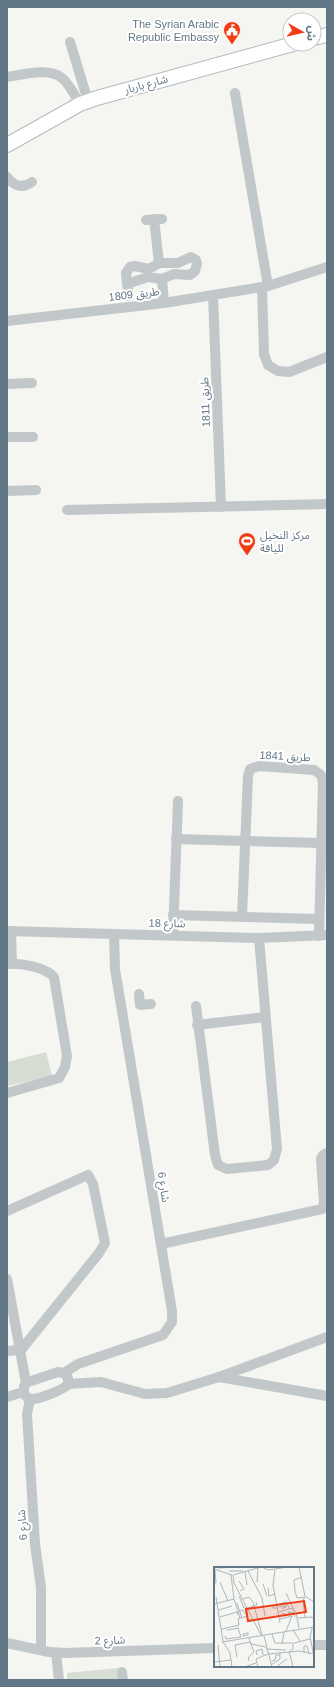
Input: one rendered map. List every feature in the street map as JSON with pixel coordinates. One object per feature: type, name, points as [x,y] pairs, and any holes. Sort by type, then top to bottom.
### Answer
[{"type":"street","points":[[70,42],[84,102]]},
{"type":"street","name":"شارع باربار","points":[[7,145],[84,102],[282,47]]},
{"type":"street","points":[[7,77],[43,73],[57,75],[64,80],[84,102]]},
{"type":"street","points":[[235,93],[265,287],[264,354],[268,365],[278,371],[289,372],[327,357]]},
{"type":"street","points":[[7,177],[16,185],[22,186],[32,182]]},
{"type":"street","points":[[154,219],[159,263]]},
{"type":"street","points":[[127,284],[147,273],[159,263],[176,264],[191,257],[196,260],[197,264],[195,271],[192,274],[176,274],[162,279],[147,273],[135,266],[130,267],[126,273],[127,284],[129,296]]},
{"type":"street","points":[[176,264],[176,274]]},
{"type":"street","name":"طريق 1809","points":[[7,321],[213,296],[281,284],[327,267]]},
{"type":"street","points":[[162,279],[164,303]]},
{"type":"street","name":"طريق 1811","points":[[213,296],[221,507]]},
{"type":"street","points":[[7,384],[32,383]]},
{"type":"street","points":[[7,437],[34,437]]},
{"type":"street","points":[[7,491],[36,490]]},
{"type":"street","points":[[67,510],[327,504]]},
{"type":"street","name":"طريق 1841","points":[[242,917],[249,772],[253,767],[259,766],[314,770],[321,774],[323,782],[319,919],[323,935]]},
{"type":"street","points":[[173,934],[178,801]]},
{"type":"street","points":[[176,840],[321,843]]},
{"type":"street","points":[[173,915],[319,919]]},
{"type":"street","points":[[7,1093],[59,1078],[65,1067],[67,1056],[54,977],[43,969],[10,964],[9,931]]},
{"type":"street","name":"شارع 18","points":[[9,931],[173,934],[259,938],[323,935]]},
{"type":"street","name":"شارع 6","points":[[24,1387],[41,1378],[58,1372],[64,1373],[78,1364],[158,1337],[167,1331],[172,1322],[173,1316],[114,960],[114,934]]},
{"type":"street","points":[[196,1006],[215,1155],[218,1165],[227,1169],[268,1165],[274,1160],[277,1149],[264,1017],[259,938]]},
{"type":"street","points":[[122,1008],[139,999],[151,1004]]},
{"type":"street","points":[[198,1026],[264,1017]]},
{"type":"street","points":[[161,1244],[322,1209],[324,1203],[321,1159],[323,1155],[327,1153]]},
{"type":"street","points":[[7,1211],[88,1175],[94,1184],[105,1243],[99,1253],[21,1350],[7,1351]]},
{"type":"street","points":[[7,1279],[21,1350],[25,1397],[30,1399],[63,1389],[68,1384],[101,1382],[145,1394],[160,1394],[219,1377],[327,1337]]},
{"type":"street","points":[[64,1373],[68,1378],[68,1384]]},
{"type":"street","points":[[219,1377],[327,1396]]},
{"type":"street","points":[[41,1378],[47,1394]]},
{"type":"street","points":[[7,1397],[24,1387]]},
{"type":"street","name":"شارع 6","points":[[30,1399],[27,1414],[36,1556],[41,1588],[41,1650]]},
{"type":"street","name":"شارع 2","points":[[7,1643],[56,1653],[214,1648]]},
{"type":"street","points":[[314,1645],[327,1645]]},
{"type":"street","points":[[56,1653],[58,1680]]},
{"type":"shaded area","points":[[46,1052],[52,1076],[7,1086],[7,1062]]},
{"type":"shaded area","points":[[119,1668],[120,1680],[67,1680],[67,1673]]},
{"type":"place","name":"The Syrian Arabic Republic Embassy","points":[[232,45]]},
{"type":"place","name":"مركز النخيل للياقة","points":[[247,556]]}]
